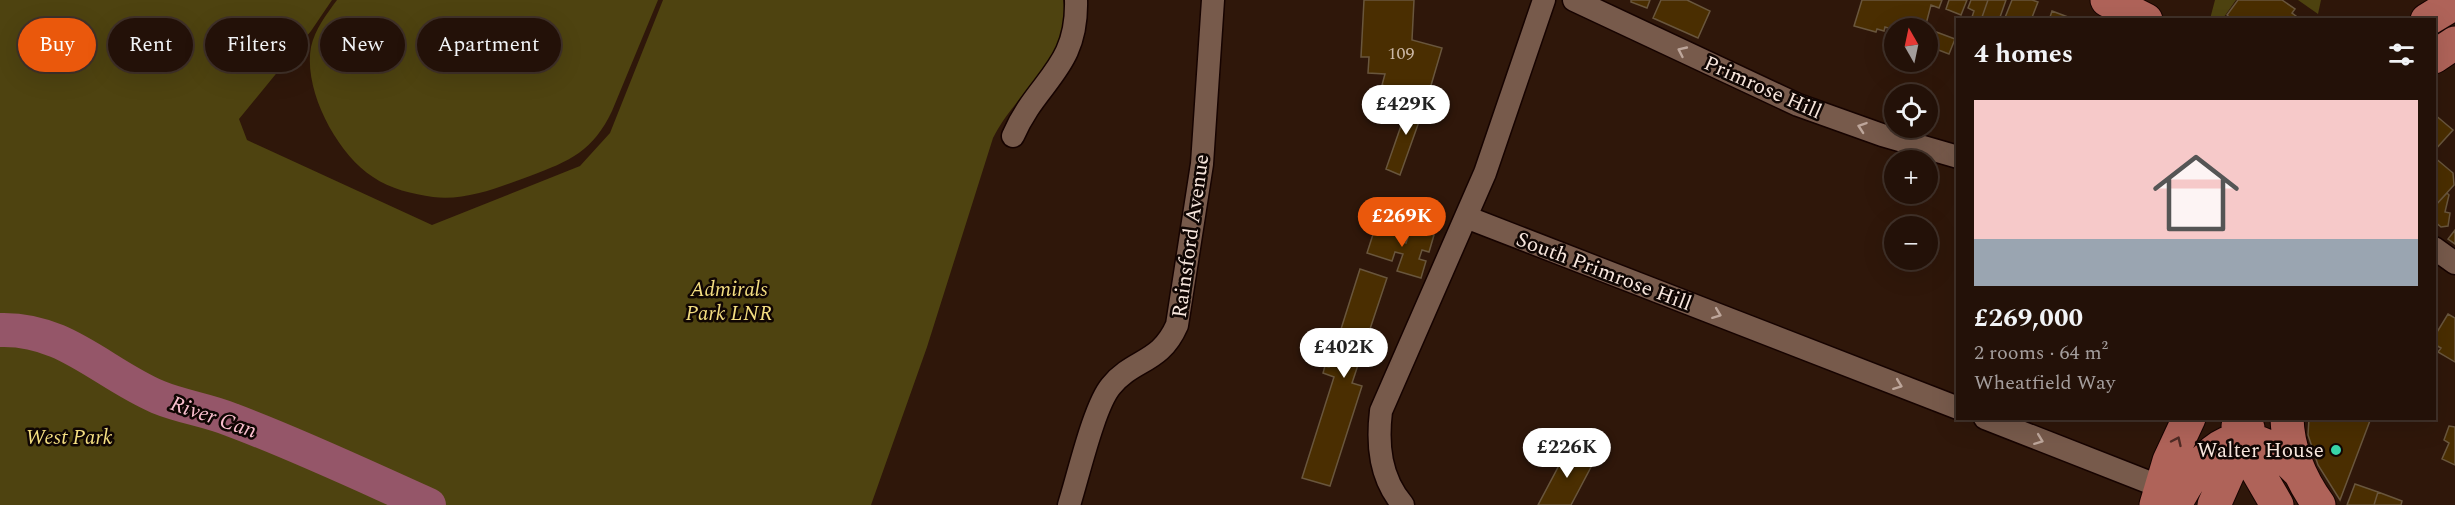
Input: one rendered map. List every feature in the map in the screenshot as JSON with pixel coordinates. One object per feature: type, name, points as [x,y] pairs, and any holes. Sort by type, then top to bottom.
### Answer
[{"type":"main road","points":[[2105,0],[2121,18]]},
{"type":"main road","points":[[2105,0],[2142,18]]},
{"type":"main road","points":[[2430,18],[2455,3]]},
{"type":"main road","points":[[2436,56],[2455,43]]},
{"type":"main road","points":[[2164,499],[2169,460],[2188,420]]},
{"type":"main road","points":[[2287,420],[2289,439],[2298,471]]},
{"type":"main road","points":[[2164,499],[2187,482],[2207,455],[2225,444],[2244,425]]},
{"type":"main road","points":[[2244,425],[2285,457],[2298,471],[2319,505]]},
{"type":"main road","points":[[2214,505],[2244,425]]},
{"type":"main road","points":[[2244,425],[2265,488],[2277,505]]},
{"type":"street","points":[[1013,135],[1029,106],[1069,52],[1074,36],[1076,0]]},
{"type":"street","name":"Rainsford Avenue","points":[[1070,505],[1100,406],[1108,390],[1119,376],[1159,352],[1170,341],[1177,325],[1202,164],[1212,0]]},
{"type":"street","points":[[1395,502],[1381,462],[1378,437],[1382,411],[1485,173],[1545,0]]},
{"type":"street","name":"Primrose Hill","points":[[1574,0],[1798,105],[1882,135],[1956,156]]},
{"type":"street","name":"South Primrose Hill","points":[[1466,217],[1956,407]]},
{"type":"street","points":[[2436,249],[2455,263]]},
{"type":"street","points":[[1989,420],[2164,499]]},
{"type":"green space","name":"Admirals Park LNR","points":[[0,0],[332,0],[308,35],[308,18],[205,18],[205,72],[277,72],[239,119],[247,140],[432,225],[580,166],[610,133],[663,0],[1063,0],[1064,20],[1060,39],[1040,73],[1003,121],[993,138],[927,347],[871,505],[0,505]]},
{"type":"green space","points":[[337,0],[658,0],[612,111],[605,125],[588,145],[569,159],[530,176],[483,192],[446,198],[425,196],[387,185],[360,167],[335,137],[325,120],[312,82],[311,47],[320,25],[320,72],[405,72],[405,18],[325,17]]},
{"type":"green space","points":[[2215,0],[2236,0],[2224,17],[2226,18],[2210,18]]},
{"type":"green space","points":[[2298,0],[2321,0],[2318,14]]},
{"type":"building","points":[[1364,0],[1414,0],[1412,40],[1442,48],[1427,99],[1382,85],[1385,74],[1368,73],[1369,57],[1361,57]]},
{"type":"building","points":[[1631,0],[1650,0],[1647,8]]},
{"type":"building","points":[[1661,0],[1687,0],[1710,11],[1698,38],[1653,18]]},
{"type":"building","points":[[1862,0],[1942,0],[1939,8],[1931,5],[1928,18],[1884,18],[1884,31],[1877,29],[1876,32],[1854,26]]},
{"type":"building","points":[[1949,0],[1967,0],[1961,15],[1946,9]]},
{"type":"building","points":[[1971,0],[1988,0],[1982,18],[1972,18],[1974,11],[1968,8]]},
{"type":"building","points":[[1988,0],[2006,0],[2000,18],[1982,18]]},
{"type":"building","points":[[2012,0],[2038,2],[2032,18],[2005,18]]},
{"type":"building","points":[[2238,0],[2282,0],[2295,9],[2292,13],[2299,18],[2231,18],[2227,15]]},
{"type":"building","points":[[2052,11],[2071,18],[2052,18],[2050,17]]},
{"type":"building","points":[[1938,33],[1955,39],[1949,54],[1938,50]]},
{"type":"building","points":[[1411,97],[1426,102],[1400,175],[1386,169]]},
{"type":"building","points":[[2436,116],[2453,130],[2436,149]]},
{"type":"building","points":[[2436,159],[2453,173],[2454,185],[2436,205]]},
{"type":"building","points":[[2447,193],[2449,195],[2445,212],[2450,213],[2448,226],[2441,227],[2436,223],[2436,205]]},
{"type":"building","points":[[1376,225],[1401,232],[1399,241],[1406,243],[1411,228],[1434,235],[1429,252],[1422,250],[1419,259],[1426,261],[1421,278],[1397,271],[1403,254],[1395,252],[1392,261],[1367,253]]},
{"type":"building","points":[[2455,230],[2455,244],[2448,239]]},
{"type":"building","points":[[1360,269],[1387,278],[1352,383],[1362,386],[1330,486],[1302,478],[1334,377],[1323,373],[1325,366],[1329,367]]},
{"type":"building","points":[[2448,314],[2455,318],[2455,362],[2438,352],[2441,348],[2436,345],[2436,334]]},
{"type":"building","name":"Walter House","points":[[2309,420],[2370,420],[2340,500],[2318,465],[2308,435]]},
{"type":"building","points":[[2449,426],[2455,427],[2455,465],[2442,459],[2449,443],[2444,440]]},
{"type":"building","points":[[1567,445],[1589,456],[1585,464],[1591,467],[1571,505],[1538,505],[1565,454],[1563,453]]},
{"type":"building","points":[[2355,484],[2378,492],[2374,505],[2347,505]]},
{"type":"building","points":[[2378,492],[2402,501],[2401,505],[2374,505]]},
{"type":"waterway","name":"River Can","points":[[0,330],[23,331],[64,344],[158,397],[257,430],[429,505]]},
{"type":"place","name":"Walter House","points":[[2336,450]]},
{"type":"park label","name":"West Park","points":[[69,437]]}]
